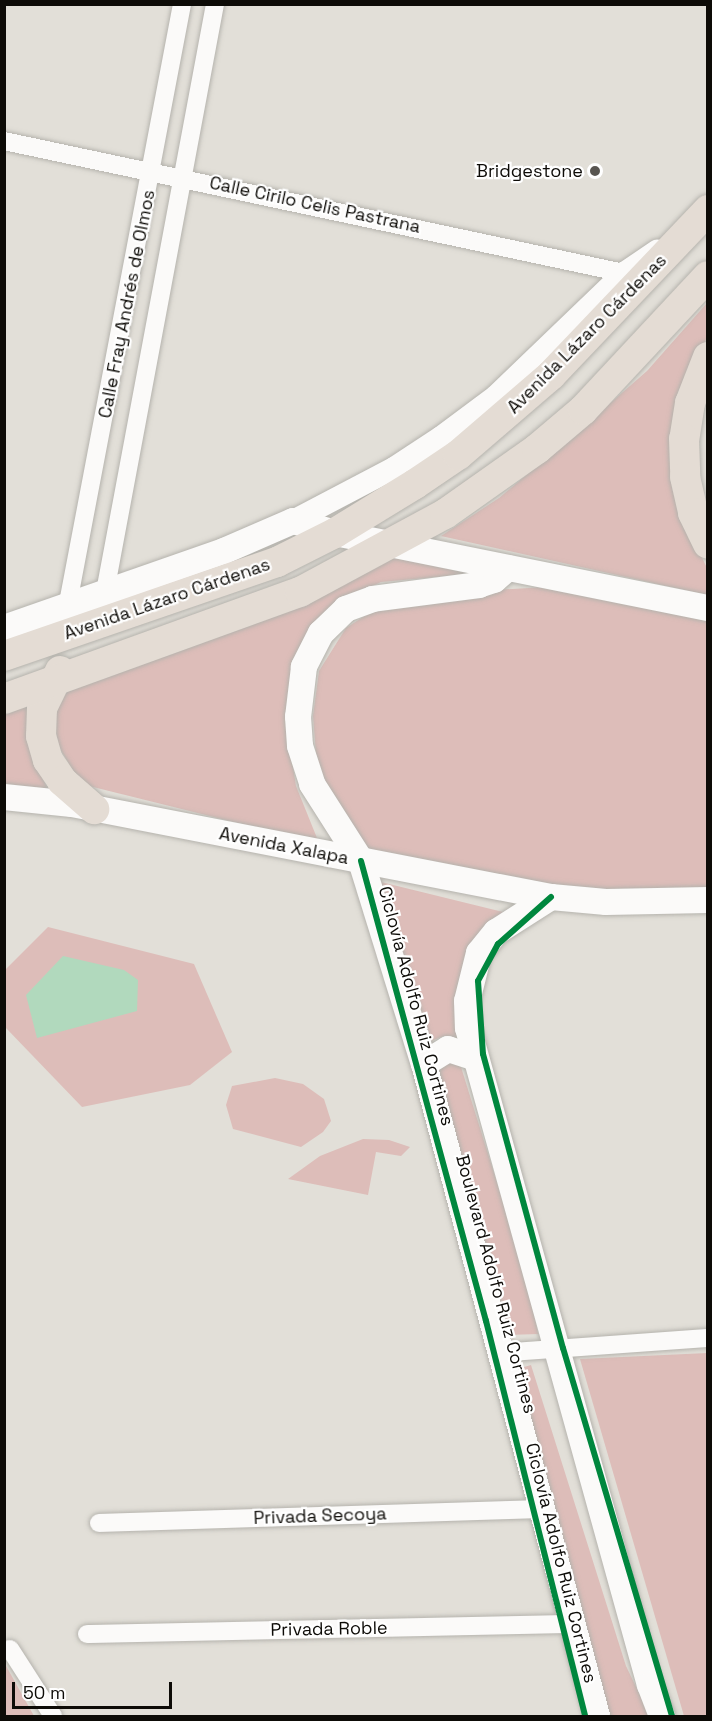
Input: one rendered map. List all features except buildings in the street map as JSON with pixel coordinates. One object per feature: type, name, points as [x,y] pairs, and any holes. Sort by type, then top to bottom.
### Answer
[{"type":"highway","name":"Avenida Lázaro Cárdenas","points":[[4,656],[98,621],[242,577],[335,533],[458,455],[500,420],[592,334],[702,218]]},
{"type":"highway","points":[[4,699],[252,612],[394,545],[490,483],[583,410],[708,276]]},
{"type":"highway","points":[[708,357],[690,403],[684,439],[685,477],[693,513],[708,544]]},
{"type":"highway","points":[[94,809],[62,781],[48,760],[41,736],[42,708],[52,682],[98,621]]},
{"type":"main road","points":[[4,628],[68,603],[224,551],[293,521],[335,533],[708,608]]},
{"type":"main road","name":"Boulevard Adolfo Ruiz Cortines","points":[[508,568],[494,580],[479,585],[373,599],[346,609],[321,633],[304,667],[298,717],[300,746],[312,784],[361,861],[424,1064],[498,1353],[570,1624],[597,1716]]},
{"type":"main road","name":"Avenida Xalapa","points":[[4,797],[94,809],[551,897],[606,902],[708,900]]},
{"type":"main road","points":[[551,897],[496,932],[478,953],[466,1001],[476,1058],[555,1348],[650,1685],[662,1716]]},
{"type":"main road","points":[[424,1064],[430,1057],[448,1048],[476,1058]]},
{"type":"street","name":"Calle Fray Andrés de Olmos","points":[[68,603],[153,170],[182,4]]},
{"type":"street","name":"Calle Fray Andrés de Olmos","points":[[105,592],[215,4]]},
{"type":"street","name":"Calle Cirilo Celis Pastrana","points":[[4,141],[153,170],[624,273]]},
{"type":"street","points":[[293,521],[394,468],[441,437],[496,396],[624,273],[702,218]]},
{"type":"street","points":[[498,1353],[708,1338]]},
{"type":"street","name":"Privada Secoya","points":[[99,1522],[540,1509]]},
{"type":"street","name":"Privada Roble","points":[[87,1634],[570,1624]]},
{"type":"street","points":[[10,1649],[53,1716]]},
{"type":"shaded area","points":[[707,303],[707,337],[682,392],[685,523],[707,568],[707,595],[441,536],[499,498],[647,371]]},
{"type":"shaded area","points":[[375,554],[481,573],[381,582],[329,607],[299,651],[285,714],[296,786],[319,843],[81,784],[59,747],[51,708],[62,682]]},
{"type":"shaded area","points":[[563,586],[707,618],[707,891],[575,896],[363,856],[317,767],[313,716],[319,671],[346,628],[388,601],[440,593]]},
{"type":"shaded area","points":[[28,703],[32,752],[49,793],[5,785],[4,714]]},
{"type":"shaded area","points":[[381,882],[503,912],[476,937],[460,1042],[444,1036],[423,1044]]},
{"type":"shaded area","points":[[48,927],[194,964],[232,1052],[190,1085],[82,1107],[5,1027],[5,970]]},
{"type":"shaded area","points":[[63,956],[124,970],[138,980],[137,1011],[37,1038],[26,995]]},
{"type":"shaded area","points":[[454,1061],[461,1067],[527,1279],[538,1334],[508,1335],[433,1065]]},
{"type":"shaded area","points":[[275,1078],[303,1084],[324,1099],[331,1121],[323,1132],[301,1147],[233,1129],[226,1105],[232,1086]]},
{"type":"shaded area","points":[[363,1139],[389,1140],[410,1147],[401,1156],[376,1152],[368,1195],[288,1179],[320,1156]]},
{"type":"shaded area","points":[[707,1353],[707,1716],[684,1716],[580,1359]]},
{"type":"shaded area","points":[[531,1365],[626,1666],[650,1716],[610,1716],[607,1712],[510,1371]]},
{"type":"shaded area","points":[[5,1664],[34,1716],[5,1716]]},
{"type":"cycle path","name":"Ciclovía Adolfo Ruiz Cortines","points":[[361,861],[486,1321],[585,1716]]},
{"type":"cycle path","points":[[551,897],[498,944],[478,981],[483,1054],[563,1348],[672,1716]]},
{"type":"place","name":"Bridgestone","points":[[595,171]]}]
